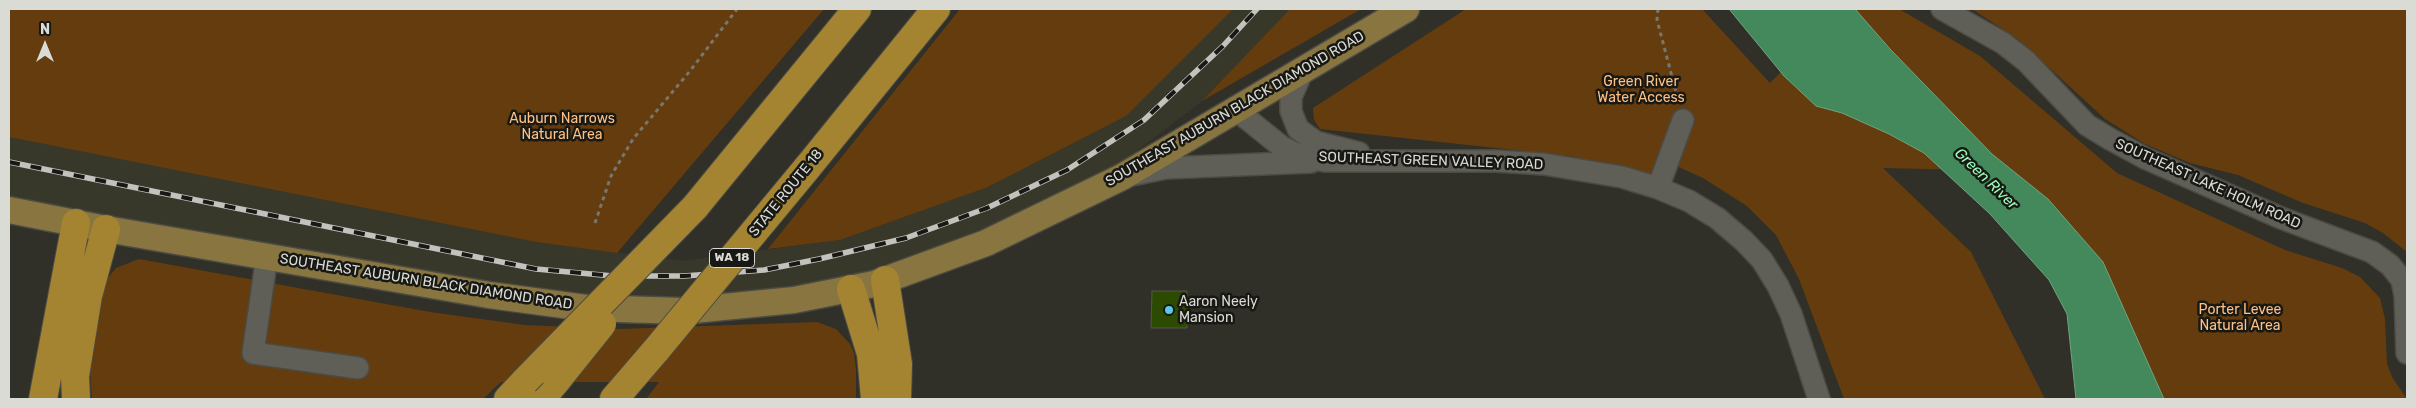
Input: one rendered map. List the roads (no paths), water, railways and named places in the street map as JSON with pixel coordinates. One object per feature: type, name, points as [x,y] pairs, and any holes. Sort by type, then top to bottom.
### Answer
[{"type":"highway","points":[[533,390],[726,171],[857,9]]},
{"type":"highway","name":"STATE ROUTE 18","points":[[622,398],[657,349],[936,9]]},
{"type":"highway","points":[[43,399],[76,223]]},
{"type":"highway","points":[[76,399],[75,376],[88,296],[106,229]]},
{"type":"highway","points":[[885,280],[898,364],[897,399]]},
{"type":"highway","points":[[851,289],[871,354],[875,399]]},
{"type":"main road","name":"SOUTHEAST AUBURN BLACK DIAMOND ROAD","points":[[9,210],[106,229],[489,295],[586,308],[683,311],[794,300],[885,280],[986,243],[1122,177],[1406,9]]},
{"type":"street","name":"SOUTHEAST LAKE HOLM ROAD","points":[[1942,9],[2003,43],[2026,61],[2088,125],[2110,140],[2145,158],[2281,218],[2372,252],[2390,265],[2402,280],[2405,296],[2407,353]]},
{"type":"street","points":[[1303,70],[1291,97],[1291,111],[1298,129],[1316,142],[1358,152],[1416,160]]},
{"type":"street","name":"SOUTHEAST GREEN VALLEY ROAD","points":[[1236,110],[1282,147],[1301,156],[1325,160],[1416,160],[1544,164],[1622,177],[1658,188],[1689,201],[1718,218],[1762,260],[1778,286],[1791,314],[1819,399]]},
{"type":"street","points":[[1658,188],[1684,120]]},
{"type":"street","points":[[1122,177],[1166,168],[1325,160]]},
{"type":"street","points":[[267,256],[253,354],[358,368]]},
{"type":"water","name":"Green River","points":[[1729,9],[1855,9],[1891,50],[1992,154],[2048,199],[2103,262],[2164,399],[2076,399],[2067,314],[2049,280],[1990,214],[1924,153],[1889,134],[1842,113],[1816,106],[1784,76]]},
{"type":"railway","points":[[9,162],[536,269],[613,276],[684,276],[764,270],[906,238],[987,208],[1067,170],[1144,120],[1223,46],[1257,9]]},
{"type":"place","name":"Aaron Neely Mansion","points":[[1169,310]]},
{"type":"park label","name":"Green River Water Access","points":[[1641,90]]},
{"type":"park label","name":"Auburn Narrows Natural Area","points":[[562,128]]},
{"type":"park label","name":"Porter Levee Natural Area","points":[[2240,318]]}]
